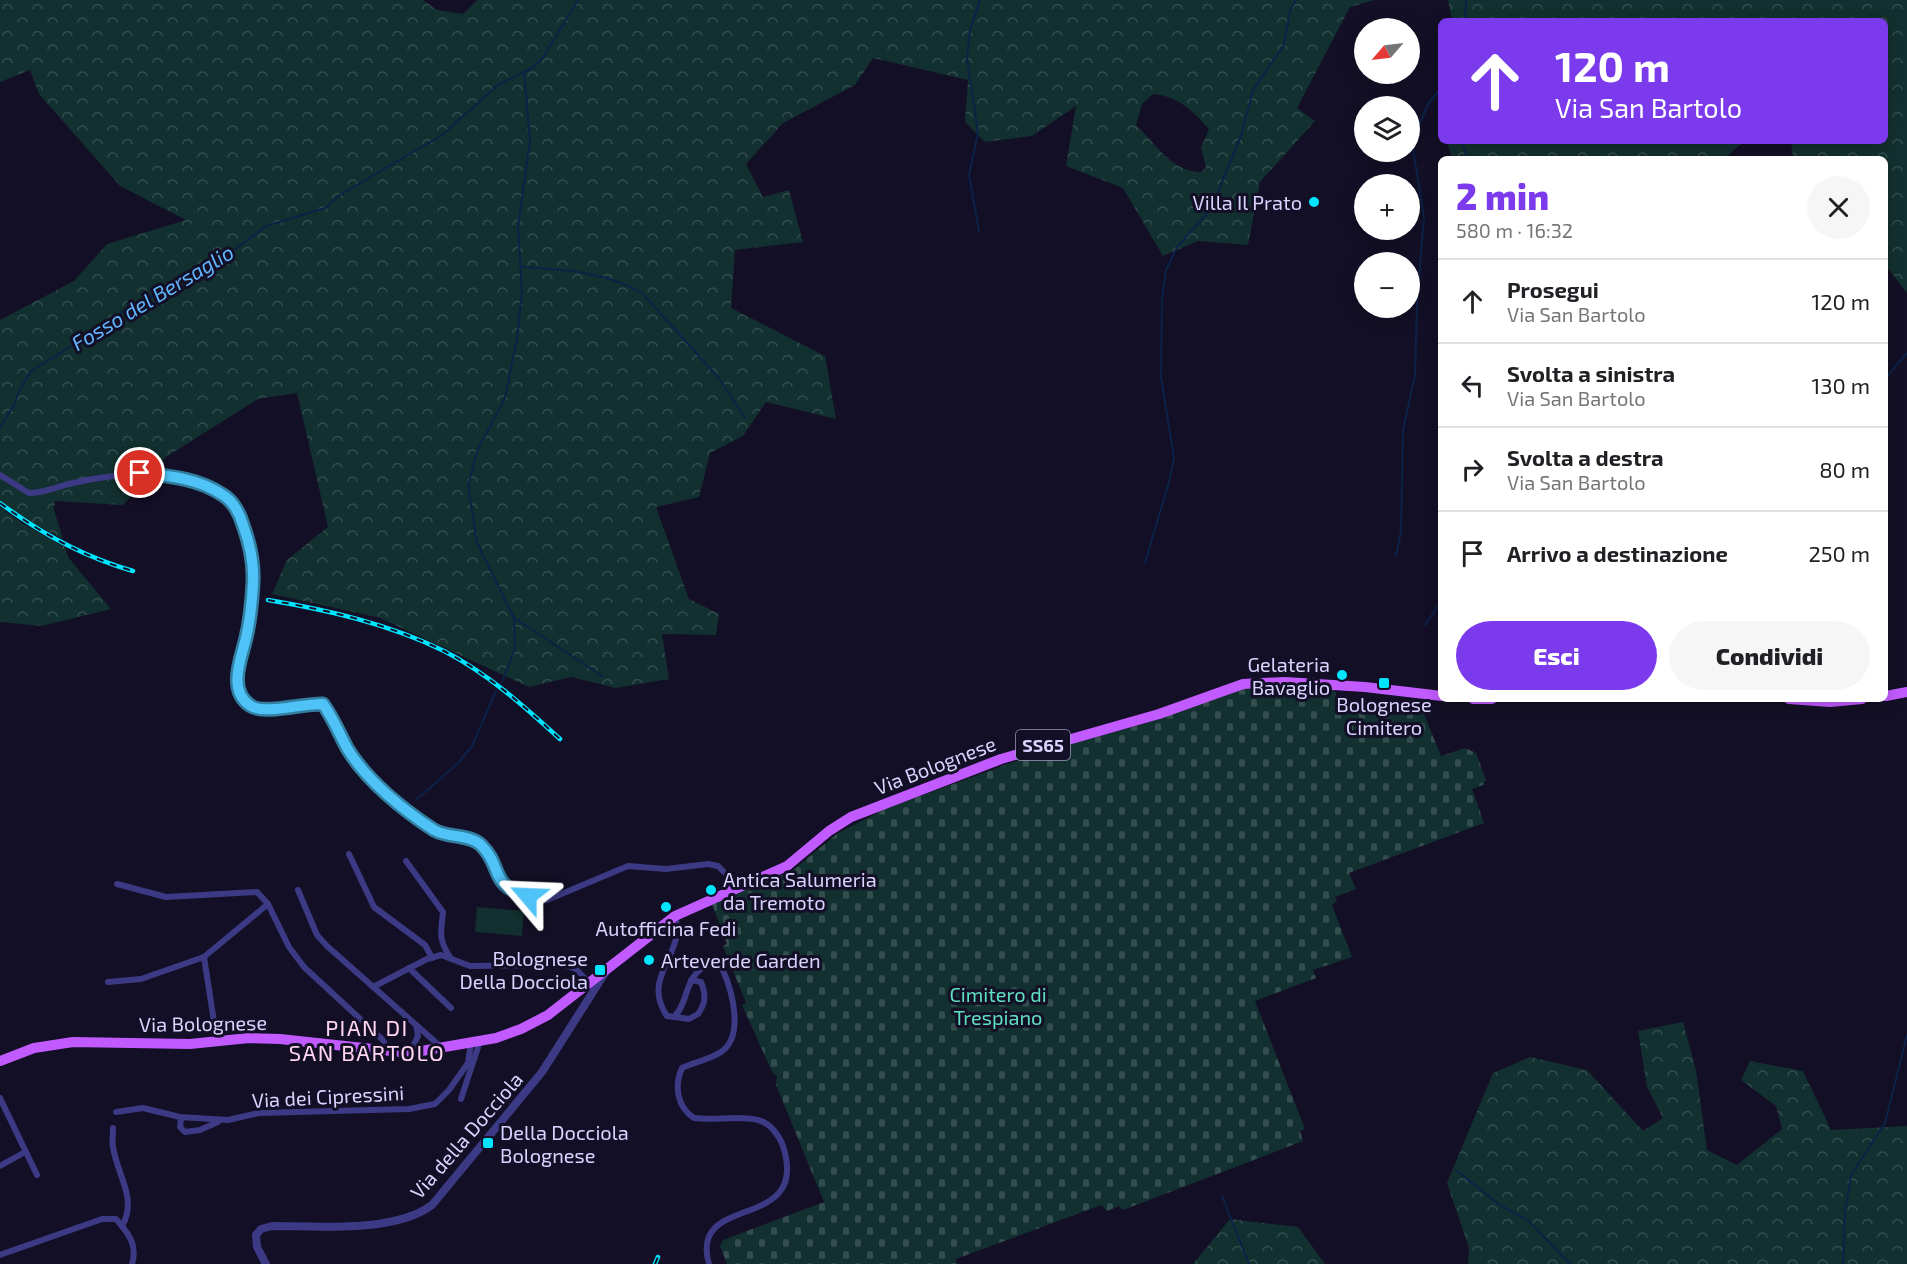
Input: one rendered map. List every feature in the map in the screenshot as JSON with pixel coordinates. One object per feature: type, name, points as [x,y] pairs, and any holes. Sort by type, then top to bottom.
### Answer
[{"type":"main road","name":"Via Bolognese","points":[[0,1061],[34,1048],[73,1042],[190,1044],[249,1038],[280,1039],[410,1053],[476,1042],[530,1024],[548,1015],[675,916],[787,866],[829,831],[879,806],[1011,755],[1159,714],[1230,687],[1285,682],[1365,687],[1438,696]]},
{"type":"main road","points":[[1888,696],[1907,692]]},
{"type":"street","points":[[0,475],[29,493],[71,483],[140,473],[189,479],[226,496],[241,518],[249,543],[253,567],[246,638],[237,679],[240,695],[251,706],[265,710],[307,703],[323,704],[347,748],[367,774],[435,831],[473,840],[481,846],[502,883],[511,891],[547,900],[579,884],[628,866],[666,869],[698,865],[718,866],[726,873],[735,890]]},
{"type":"street","points":[[349,854],[374,907],[424,945],[432,958]]},
{"type":"street","points":[[406,861],[443,912],[439,927],[443,946],[450,957]]},
{"type":"street","points":[[117,884],[166,897],[257,892],[268,904],[289,947],[304,967],[383,1040],[388,1052]]},
{"type":"street","points":[[298,890],[322,941],[444,1049]]},
{"type":"street","points":[[108,982],[141,979],[204,957],[268,904]]},
{"type":"street","points":[[675,916],[677,922],[674,944],[657,984],[657,994],[667,1016],[688,1019],[702,1009],[705,991],[701,982],[691,980]]},
{"type":"street","points":[[373,987],[409,968],[441,956],[450,957],[470,966],[566,965],[576,969],[590,984]]},
{"type":"street","points":[[204,957],[214,1022]]},
{"type":"street","points":[[674,1017],[680,1009],[691,980],[705,966],[711,964],[722,968],[727,978],[735,1024],[733,1037],[722,1052],[682,1068],[678,1085],[681,1106],[694,1118],[760,1121],[773,1129],[782,1143],[788,1176],[785,1188],[776,1198],[739,1213],[712,1231],[707,1249],[709,1264]]},
{"type":"street","points":[[409,968],[451,1008]]},
{"type":"street","name":"Via della Docciola","points":[[266,1264],[257,1247],[256,1235],[261,1229],[272,1226],[350,1226],[389,1221],[421,1214],[432,1205],[542,1072],[607,970]]},
{"type":"street","points":[[410,1053],[418,1036],[416,1025]]},
{"type":"street","points":[[461,1099],[476,1042]]},
{"type":"street","name":"Via dei Cipressini","points":[[116,1112],[143,1108],[181,1118],[221,1120],[259,1113],[409,1109],[435,1104],[449,1090],[468,1063],[476,1042]]},
{"type":"street","points":[[0,1098],[37,1175]]},
{"type":"street","points":[[181,1118],[180,1126],[185,1132],[200,1130],[221,1120]]},
{"type":"street","points":[[113,1128],[113,1148],[127,1189],[128,1215],[122,1226]]},
{"type":"street","points":[[0,1166],[25,1152]]},
{"type":"street","points":[[0,1255],[102,1219],[116,1219],[132,1236],[135,1256],[132,1264]]},
{"type":"green space","points":[[0,0],[423,0],[437,10],[463,14],[477,0],[1374,0],[1350,7],[1297,108],[1315,121],[1260,182],[1248,245],[1198,241],[1163,256],[1123,188],[1066,166],[1076,106],[1032,136],[985,142],[965,122],[968,80],[873,58],[855,85],[783,123],[746,164],[763,197],[789,190],[803,242],[735,250],[731,308],[825,356],[836,419],[766,402],[743,436],[710,453],[699,497],[656,507],[689,599],[719,614],[716,635],[662,634],[669,679],[616,688],[571,677],[529,687],[380,618],[272,594],[287,560],[328,527],[297,393],[258,399],[166,457],[123,505],[55,501],[54,510],[63,539],[25,519],[0,500],[0,320],[74,281],[107,244],[186,220],[120,186],[39,94],[30,70],[0,82]],"holes":[[[1153,94],[1162,95],[1184,106],[1209,129],[1201,148],[1206,167],[1201,172],[1191,171],[1173,162],[1136,125],[1142,104]]]},
{"type":"green space","points":[[1448,0],[1907,0],[1907,293],[1888,269],[1888,156],[1793,156],[1791,144],[1888,144],[1888,18],[1451,18]]},
{"type":"green space","points":[[1448,144],[1741,144],[1727,156],[1451,156]]},
{"type":"green space","points":[[0,507],[23,524],[65,547],[68,557],[111,609],[42,626],[0,622]]},
{"type":"green space","name":"Cimitero di Trespiano","points":[[1244,689],[1334,690],[1344,711],[1383,704],[1419,702],[1441,756],[1465,748],[1476,753],[1486,780],[1483,785],[1472,789],[1484,823],[1349,873],[1356,889],[1335,897],[1337,901],[1332,905],[1352,957],[1313,970],[1316,978],[1255,1001],[1305,1129],[1300,1131],[1303,1141],[1123,1210],[1119,1206],[1107,1211],[1101,1205],[956,1259],[957,1264],[727,1264],[720,1246],[723,1240],[824,1202],[776,1085],[777,1076],[773,1074],[742,1005],[746,1003],[723,946],[727,944],[712,904],[793,870],[838,833],[885,809],[1035,754],[1147,723],[1227,692]]},
{"type":"green space","points":[[477,907],[524,911],[522,936],[475,932]]},
{"type":"green space","points":[[1683,1022],[1696,1070],[1707,1150],[1737,1165],[1782,1129],[1776,1106],[1741,1080],[1750,1061],[1803,1071],[1831,1130],[1907,1126],[1907,1264],[1468,1264],[1469,1248],[1447,1183],[1493,1073],[1530,1057],[1587,1070],[1643,1131],[1663,1118],[1647,1087],[1638,1031]]},
{"type":"green space","points":[[1230,1219],[1298,1227],[1325,1264],[1193,1264]]},
{"type":"waterway","name":"Fosso del Bersaglio","points":[[0,427],[15,404],[18,393],[30,372],[105,325],[127,308],[209,269],[266,226],[325,208],[340,195],[442,135],[498,85],[532,68],[542,59],[578,0]]},
{"type":"waterway","points":[[979,231],[969,175],[978,133],[967,58],[970,30],[980,0]]},
{"type":"waterway","points":[[1145,563],[1174,458],[1161,377],[1162,299],[1166,270],[1178,246],[1211,209],[1242,133],[1253,90],[1284,45],[1290,11],[1296,0]]},
{"type":"waterway","points":[[1465,18],[1466,0]]},
{"type":"waterway","points":[[502,682],[515,649],[514,618],[477,543],[468,485],[478,449],[505,398],[517,339],[522,291],[518,228],[530,140],[524,71]]},
{"type":"waterway","points":[[1396,556],[1401,531],[1403,430],[1415,375],[1417,303],[1424,217],[1412,143],[1428,104],[1438,92]]},
{"type":"waterway","points":[[1463,144],[1466,156]]},
{"type":"waterway","points":[[521,267],[600,276],[643,294],[718,377],[745,418]]},
{"type":"waterway","points":[[1888,376],[1907,353]]},
{"type":"waterway","points":[[1425,625],[1438,606]]},
{"type":"waterway","points":[[514,618],[602,676]]},
{"type":"waterway","points":[[416,800],[458,763],[472,746],[496,691]]},
{"type":"waterway","points":[[1843,1264],[1845,1212],[1851,1175],[1885,1123],[1907,1035]]},
{"type":"waterway","points":[[1456,1170],[1497,1203],[1529,1221],[1570,1264]]},
{"type":"waterway","points":[[1222,1196],[1249,1264]]},
{"type":"railway","points":[[0,503],[63,543],[97,559],[133,571]]},
{"type":"railway","points":[[268,600],[358,619],[423,641],[460,660],[490,680],[519,702],[560,739]]},
{"type":"railway","points":[[655,1264],[658,1257]]},
{"type":"place","name":"Villa Il Prato","points":[[1314,202]]},
{"type":"place","name":"Gelateria Bavaglio","points":[[1342,675]]},
{"type":"place","name":"Bolognese Cimitero","points":[[1384,683]]},
{"type":"place","name":"Antica Salumeria da Tremoto","points":[[711,890]]},
{"type":"place","name":"Autofficina Fedi","points":[[666,907]]},
{"type":"place","name":"Arteverde Garden","points":[[649,960]]},
{"type":"place","name":"Bolognese Della Docciola","points":[[600,970]]},
{"type":"place","name":"Della Docciola Bolognese","points":[[488,1143]]},
{"type":"district","name":"PIAN DI SAN BARTOLO","points":[[367,1040]]},
{"type":"route","points":[[140,473],[189,479],[207,486],[226,496],[241,518],[249,543],[253,583],[246,638],[237,679],[240,695],[251,706],[265,710],[307,703],[323,704],[332,716],[347,748],[367,774],[435,831],[452,837],[473,840],[481,846],[502,883],[511,891],[528,896]]}]
